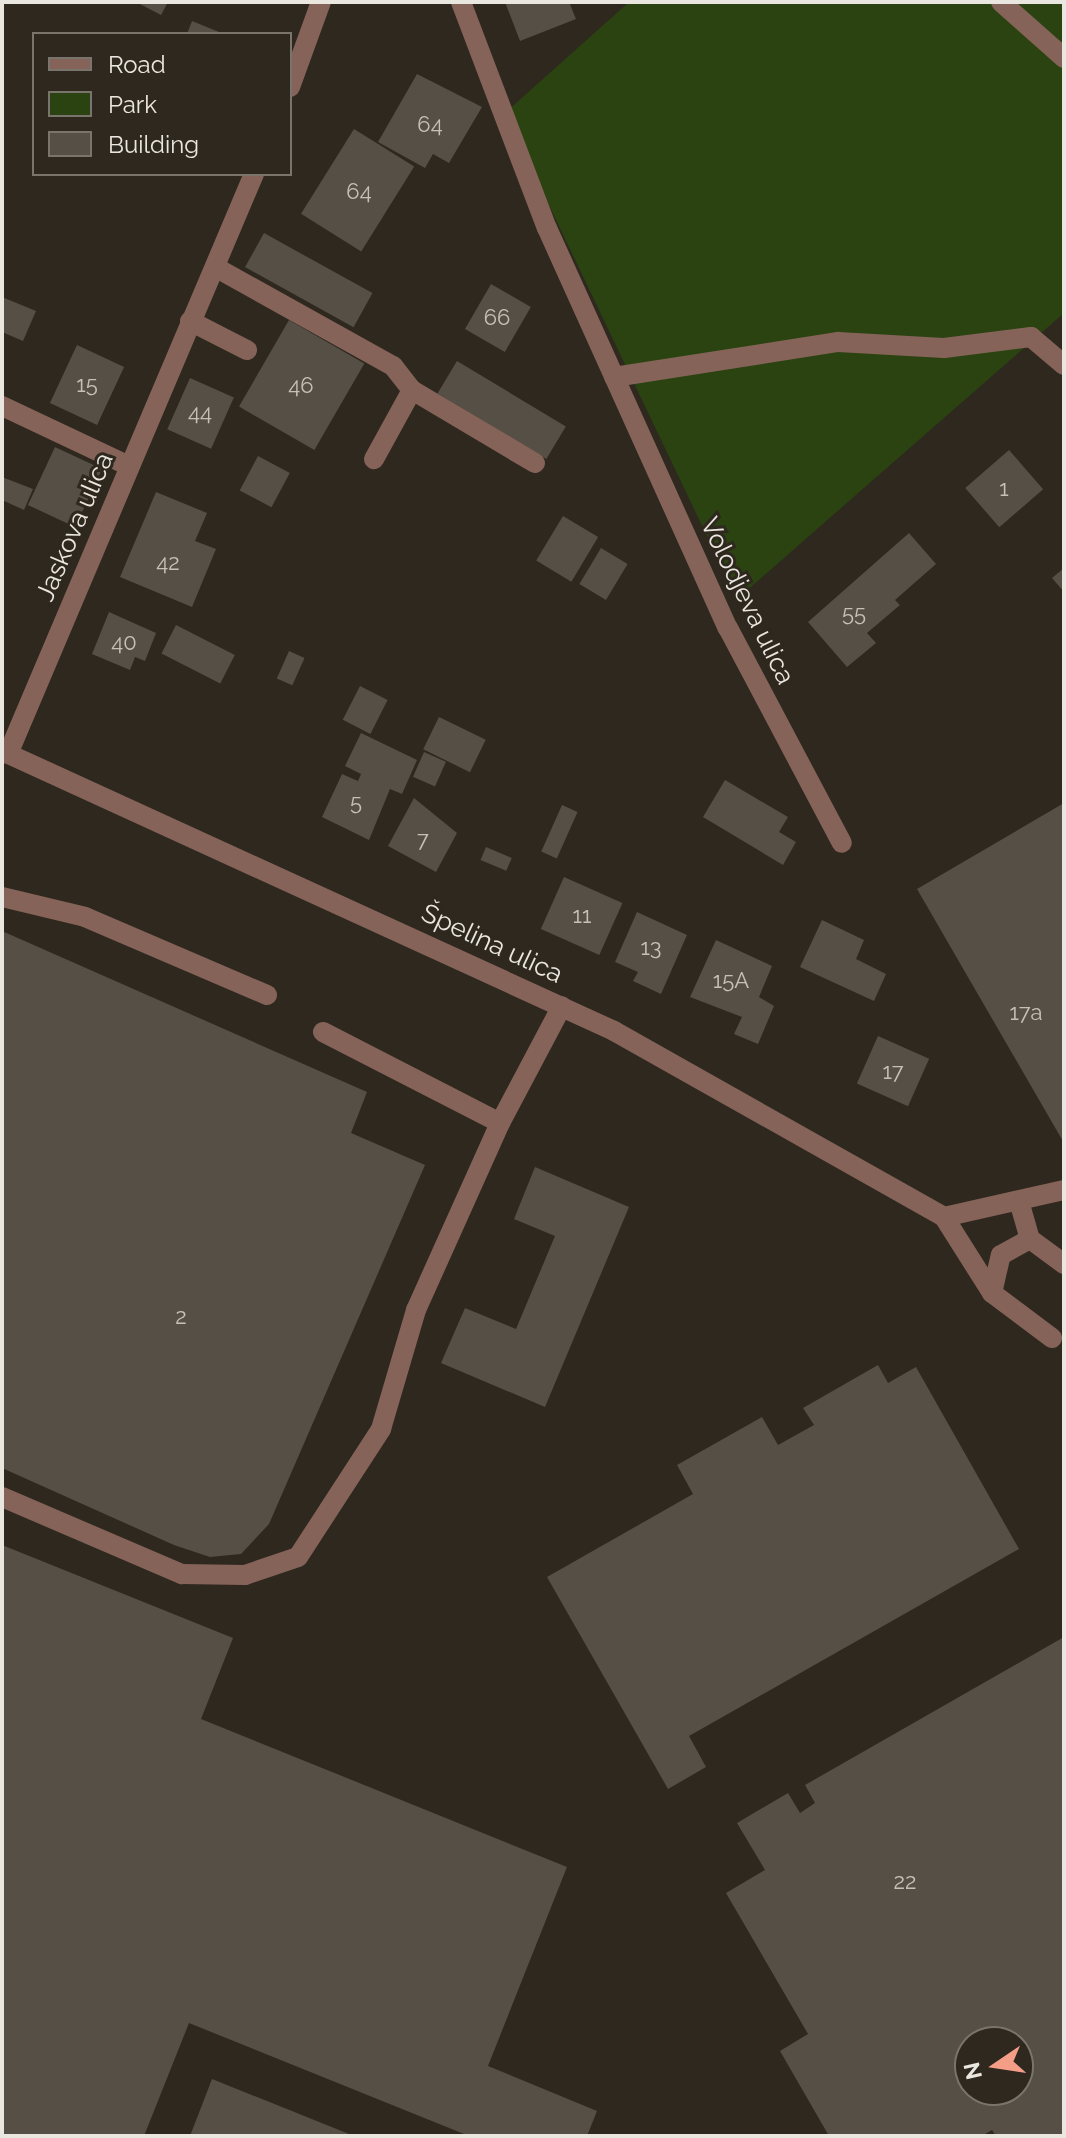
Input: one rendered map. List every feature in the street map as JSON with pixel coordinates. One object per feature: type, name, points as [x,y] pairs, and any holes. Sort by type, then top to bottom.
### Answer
[{"type":"street","points":[[292,82],[321,2]]},
{"type":"street","name":"Volodjeva ulica","points":[[461,2],[547,228],[614,377],[728,628],[842,843]]},
{"type":"street","points":[[1001,2],[1064,58]]},
{"type":"street","name":"Jaskova ulica","points":[[5,753],[253,176]]},
{"type":"street","points":[[215,267],[393,366],[412,390],[535,463]]},
{"type":"street","points":[[190,321],[247,350]]},
{"type":"street","points":[[614,377],[838,342],[944,348],[1031,337],[1064,365]]},
{"type":"street","points":[[374,459],[412,390]]},
{"type":"street","points":[[2,406],[129,466]]},
{"type":"street","name":"Špelina ulica","points":[[5,753],[562,1006],[944,1217]]},
{"type":"street","points":[[2,897],[85,917],[267,995]]},
{"type":"street","points":[[2,1497],[182,1574],[245,1575],[298,1557],[381,1429],[416,1310],[500,1123],[562,1006]]},
{"type":"street","points":[[323,1032],[500,1123]]},
{"type":"street","points":[[1052,1338],[992,1293],[944,1217],[1064,1190]]},
{"type":"street","points":[[1019,1201],[1030,1239],[1064,1264]]},
{"type":"street","points":[[992,1293],[1001,1255],[1030,1239]]},
{"type":"green space","points":[[629,2],[1064,2],[1064,313],[737,599],[505,113]]},
{"type":"building","points":[[136,2],[168,2],[161,15]]},
{"type":"building","points":[[505,2],[569,2],[576,19],[520,41]]},
{"type":"building","points":[[192,21],[219,32],[188,32]]},
{"type":"building","points":[[417,74],[482,107],[449,163],[433,154],[425,168],[378,142]]},
{"type":"building","points":[[354,129],[414,167],[361,251],[301,214]]},
{"type":"building","points":[[264,233],[372,293],[354,327],[245,267]]},
{"type":"building","points":[[491,284],[531,307],[505,352],[465,329]]},
{"type":"building","points":[[2,297],[36,311],[23,341],[2,332]]},
{"type":"building","points":[[289,320],[364,364],[314,450],[239,407]]},
{"type":"building","points":[[77,345],[124,367],[97,425],[50,403]]},
{"type":"building","points":[[457,361],[566,426],[546,459],[437,394]]},
{"type":"building","points":[[190,378],[234,398],[211,449],[167,429]]},
{"type":"building","points":[[55,447],[102,469],[75,527],[28,505]]},
{"type":"building","points":[[1009,450],[1043,489],[999,527],[965,488]]},
{"type":"building","points":[[258,456],[290,473],[271,507],[240,490]]},
{"type":"building","points":[[2,477],[33,489],[24,510],[2,500]]},
{"type":"building","points":[[156,492],[207,513],[195,541],[216,549],[192,607],[120,577]]},
{"type":"building","points":[[563,516],[598,537],[571,582],[536,561]]},
{"type":"building","points":[[909,533],[936,564],[895,600],[900,605],[867,633],[876,643],[847,667],[808,622]]},
{"type":"building","points":[[601,548],[628,564],[606,600],[579,584]]},
{"type":"building","points":[[1064,568],[1064,592],[1052,578]]},
{"type":"building","points":[[109,612],[156,633],[145,661],[135,657],[130,670],[92,654]]},
{"type":"building","points":[[176,625],[235,655],[220,683],[161,654]]},
{"type":"building","points":[[289,651],[305,658],[292,685],[277,678]]},
{"type":"building","points":[[360,686],[388,700],[370,734],[343,720]]},
{"type":"building","points":[[439,717],[486,740],[470,772],[423,749]]},
{"type":"building","points":[[361,733],[417,760],[402,794],[390,789],[369,840],[322,817],[342,774],[358,781],[361,774],[345,766]]},
{"type":"building","points":[[424,752],[446,762],[435,786],[413,777]]},
{"type":"building","points":[[725,780],[788,817],[779,832],[796,842],[783,865],[703,817]]},
{"type":"building","points":[[414,798],[457,833],[436,872],[388,846]]},
{"type":"building","points":[[1064,803],[1064,1143],[917,889]]},
{"type":"building","points":[[562,805],[578,812],[557,859],[541,852]]},
{"type":"building","points":[[486,847],[512,858],[506,871],[481,860]]},
{"type":"building","points":[[564,877],[622,903],[599,955],[541,929]]},
{"type":"building","points":[[637,912],[687,935],[661,994],[633,981],[638,972],[615,962]]},
{"type":"building","points":[[822,920],[864,940],[856,959],[886,974],[874,1001],[800,967]]},
{"type":"building","points":[[2,931],[367,1092],[351,1133],[425,1165],[269,1524],[241,1554],[210,1557],[174,1545],[2,1468]]},
{"type":"building","points":[[716,940],[772,966],[759,997],[774,1006],[758,1044],[734,1034],[742,1017],[690,997]]},
{"type":"building","points":[[878,1036],[929,1059],[908,1106],[857,1084]]},
{"type":"building","points":[[535,1167],[629,1207],[545,1407],[441,1363],[465,1308],[516,1329],[555,1236],[514,1219]]},
{"type":"building","points":[[878,1365],[888,1383],[916,1367],[1019,1549],[689,1736],[706,1767],[668,1789],[547,1577],[693,1494],[677,1465],[762,1417],[778,1445],[814,1425],[803,1408]]},
{"type":"building","points":[[2,1545],[233,1638],[201,1719],[567,1867],[488,2066],[597,2111],[587,2136],[469,2136],[189,2023],[144,2136],[2,2136]]},
{"type":"building","points":[[1064,1637],[1064,2136],[996,2136],[992,2130],[982,2136],[829,2136],[780,2051],[808,2034],[726,1893],[765,1870],[737,1823],[788,1793],[800,1813],[815,1803],[805,1785]]},
{"type":"building","points":[[212,2079],[354,2136],[190,2136]]}]
